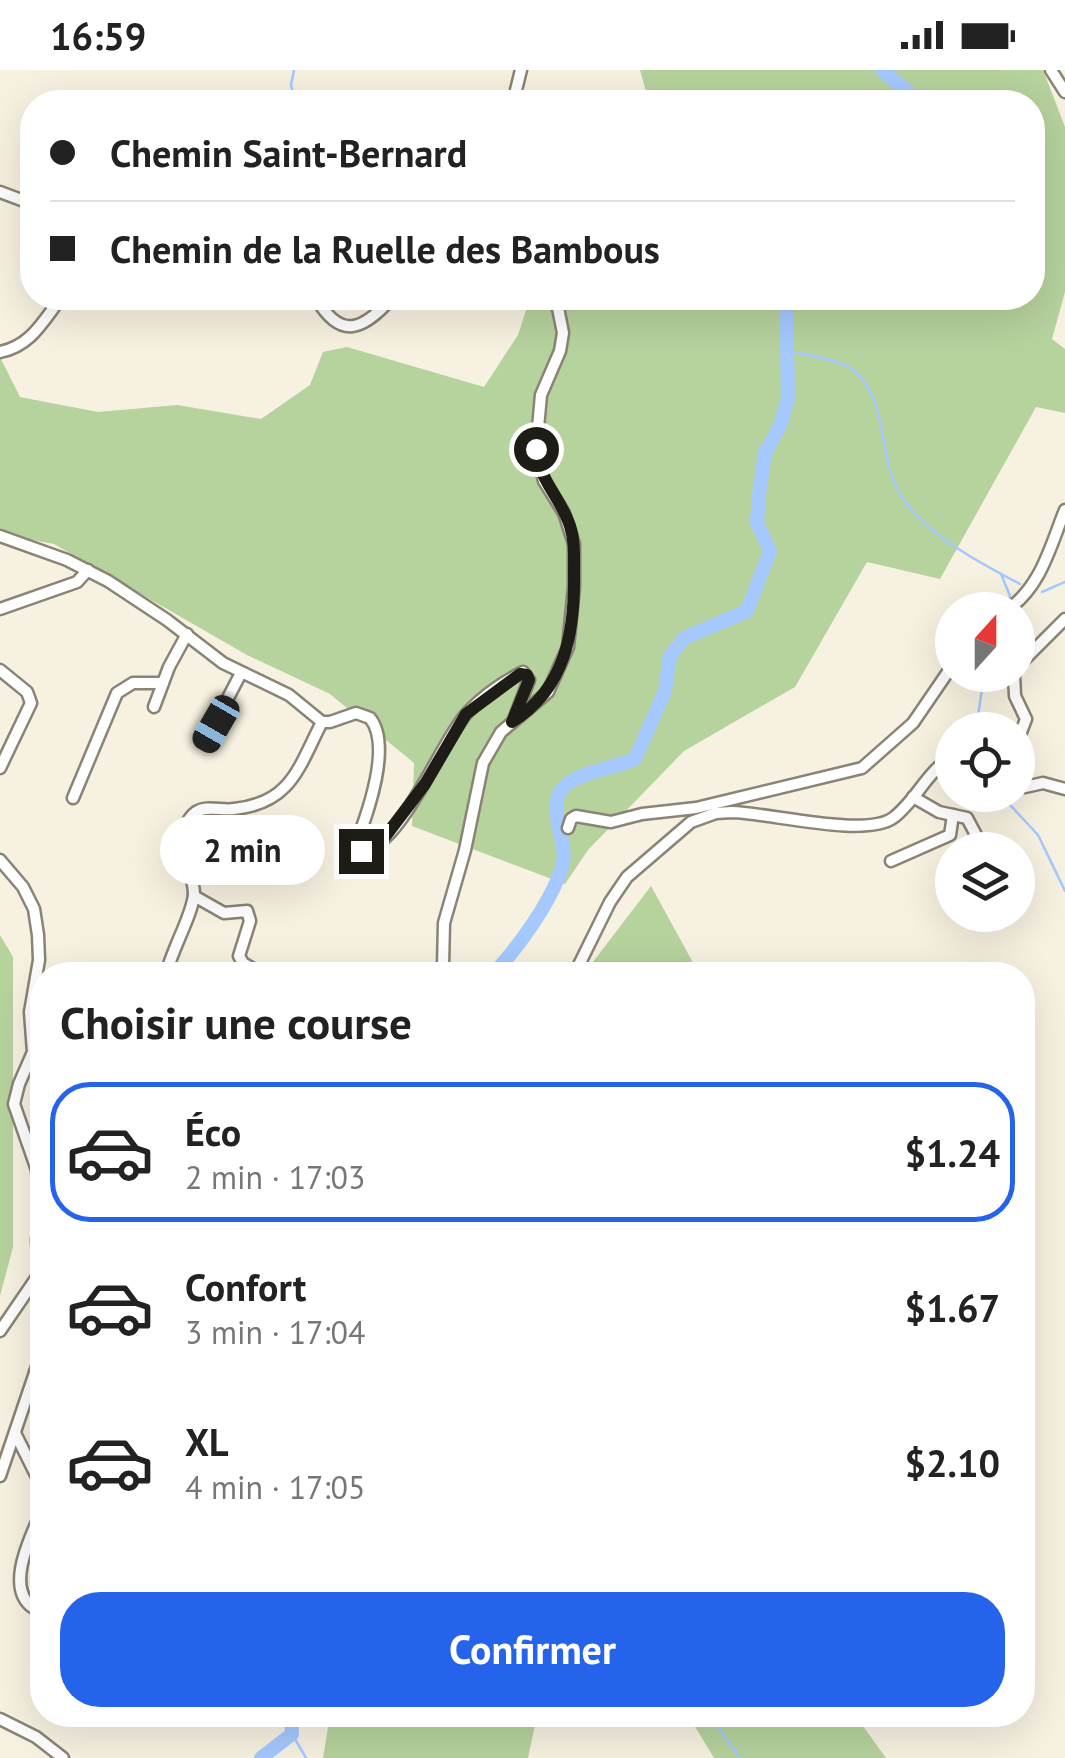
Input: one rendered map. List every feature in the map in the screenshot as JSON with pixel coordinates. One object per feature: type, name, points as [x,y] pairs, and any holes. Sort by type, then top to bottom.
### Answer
[{"type":"street","points":[[1050,70],[1065,92]]},
{"type":"street","points":[[0,352],[18,348],[30,339],[52,310]]},
{"type":"street","points":[[325,310],[333,321],[347,328],[366,323],[380,310]]},
{"type":"street","points":[[443,962],[444,923],[465,850],[483,763],[489,748],[512,722],[536,704],[557,676],[568,647],[574,587],[571,528],[544,481],[536,449],[541,395],[563,334],[558,310]]},
{"type":"street","points":[[1029,592],[1065,510]]},
{"type":"street","points":[[0,536],[88,570],[240,673],[290,695],[322,722]]},
{"type":"street","points":[[0,609],[70,586],[88,570]]},
{"type":"street","points":[[1035,649],[1065,619]]},
{"type":"street","points":[[154,707],[162,682],[187,634]]},
{"type":"street","points":[[0,670],[27,692],[30,700],[5,745],[0,768]]},
{"type":"street","points":[[322,722],[364,714],[378,732],[376,782],[357,842],[364,852],[381,842],[409,806],[466,714],[523,672],[529,680],[512,722]]},
{"type":"street","points":[[205,742],[240,673]]},
{"type":"street","points":[[73,798],[117,693],[133,683],[162,682]]},
{"type":"street","points":[[568,828],[570,819],[576,816],[611,822],[862,768],[912,724],[935,691]]},
{"type":"street","points":[[169,962],[194,896],[185,843],[193,816],[201,810],[248,807],[285,790],[301,768],[322,722]]},
{"type":"street","points":[[580,962],[627,876],[691,822],[716,813],[744,812],[872,827],[891,819],[935,770]]},
{"type":"street","points":[[1035,785],[1043,783],[1065,790]]},
{"type":"street","points":[[913,797],[938,812],[967,818],[974,832]]},
{"type":"street","points":[[734,798],[732,806],[744,812]]},
{"type":"street","points":[[716,813],[734,798]]},
{"type":"street","points":[[891,861],[946,838],[953,832],[954,815]]},
{"type":"street","points":[[0,860],[23,887],[34,909],[39,962]]},
{"type":"street","points":[[194,896],[224,912],[247,911],[250,920],[238,956],[242,962]]},
{"type":"street","points":[[30,1064],[18,1084],[14,1104],[30,1150]]},
{"type":"street","points":[[0,1331],[30,1287]]},
{"type":"street","points":[[0,1476],[4,1448],[15,1432],[30,1387]]},
{"type":"street","points":[[15,1432],[30,1463]]},
{"type":"street","points":[[30,1537],[16,1576],[20,1594],[30,1604]]},
{"type":"street","points":[[0,1719],[63,1758]]},
{"type":"green space","points":[[640,70],[1043,70],[1065,127],[1065,292],[1052,339],[1065,349],[1065,413],[1036,407],[940,579],[867,562],[795,687],[684,751],[588,850],[565,884],[412,826],[414,763],[330,694],[247,655],[54,544],[0,534],[0,357],[20,397],[98,412],[177,405],[261,419],[310,385],[323,352],[347,347],[484,387],[518,335],[526,310],[1045,310],[1045,90],[646,90]]},
{"type":"green space","points":[[651,886],[693,962],[593,962]]},
{"type":"green space","points":[[0,935],[13,957],[13,1247],[0,1296]]},
{"type":"green space","points":[[328,1727],[534,1727],[528,1758],[323,1758]]},
{"type":"green space","points":[[695,1727],[864,1727],[886,1758],[714,1758]]},
{"type":"waterway","points":[[292,90],[294,70]]},
{"type":"waterway","points":[[882,70],[906,90]]},
{"type":"waterway","points":[[503,962],[534,923],[563,863],[556,815],[563,788],[587,774],[635,759],[665,691],[670,656],[684,638],[747,611],[770,551],[757,523],[759,493],[765,453],[781,424],[788,397],[786,310]]},
{"type":"waterway","points":[[785,350],[852,369],[873,397],[889,465],[902,497],[926,524],[956,547],[1020,584]]},
{"type":"waterway","points":[[1001,574],[1008,592]]},
{"type":"waterway","points":[[1042,592],[1065,582]]},
{"type":"waterway","points":[[979,712],[982,692]]},
{"type":"waterway","points":[[1017,812],[1038,835],[1065,891]]},
{"type":"waterway","points":[[261,1758],[292,1734],[292,1727]]},
{"type":"waterway","points":[[718,1727],[740,1758]]},
{"type":"waterway","points":[[292,1734],[306,1758]]},
{"type":"route","points":[[361,851],[373,849],[381,842],[425,784],[460,722],[482,699],[523,672],[527,675],[529,680],[512,722],[548,692],[557,676],[571,625],[574,544],[564,513],[544,481],[536,449]]}]
